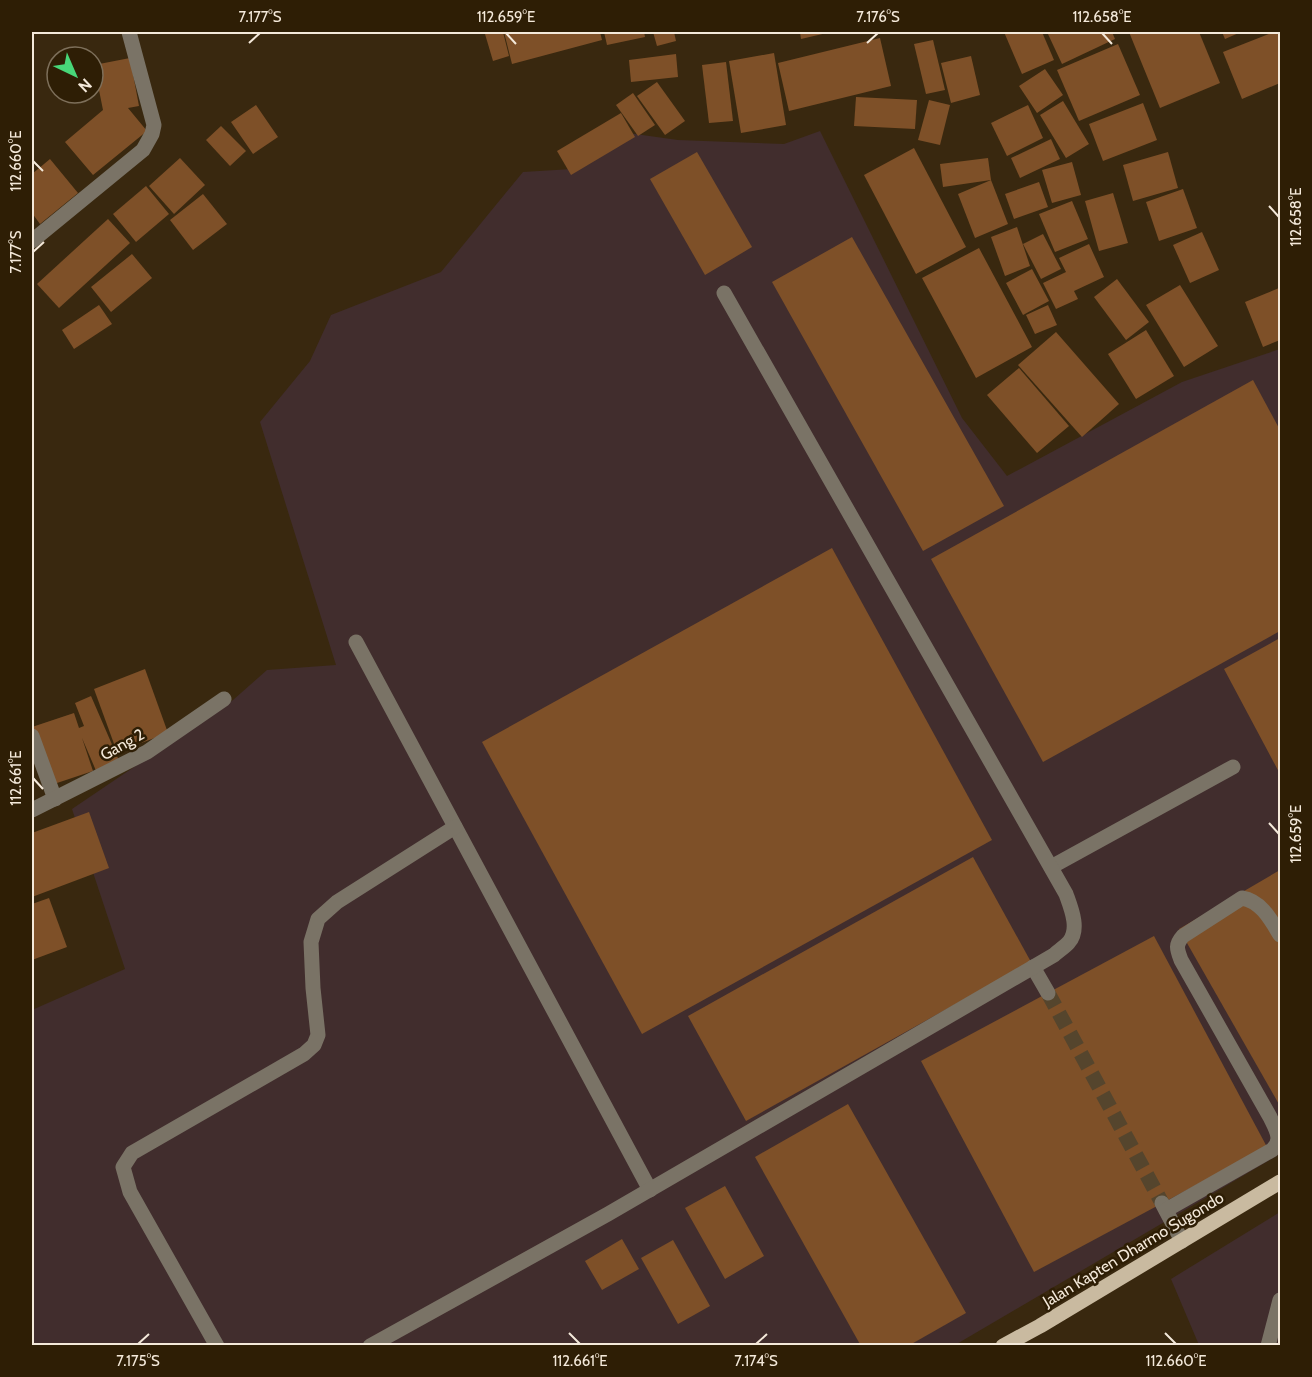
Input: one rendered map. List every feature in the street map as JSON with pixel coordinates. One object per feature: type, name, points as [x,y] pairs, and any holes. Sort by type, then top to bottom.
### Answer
[{"type":"main road","name":"Jalan Kapten Dharmo Sugondo","points":[[1003,1346],[1281,1182]]},
{"type":"street","points":[[32,241],[143,150],[149,141],[154,125],[129,32]]},
{"type":"street","points":[[370,1346],[650,1190],[1054,955],[1070,942],[1074,930],[1073,912],[1066,894],[724,293]]},
{"type":"street","points":[[356,642],[650,1190]]},
{"type":"street","name":"Gang 2","points":[[32,810],[147,752],[224,699]]},
{"type":"street","points":[[32,736],[55,799]]},
{"type":"street","points":[[1051,867],[1233,767]]},
{"type":"street","points":[[217,1346],[130,1192],[123,1167],[132,1153],[304,1054],[314,1045],[318,1035],[311,942],[318,919],[337,902],[455,827]]},
{"type":"street","points":[[1182,1241],[1164,1206],[1276,1147],[1279,1140],[1275,1113],[1181,960],[1176,946],[1183,936],[1242,898],[1254,901],[1281,935]]},
{"type":"street","points":[[1033,967],[1048,993]]},
{"type":"street","points":[[1268,1346],[1281,1300]]},
{"type":"shaded area","points":[[820,131],[962,418],[1007,476],[1182,382],[1280,349],[1280,1154],[955,1345],[32,1345],[32,1010],[125,969],[72,809],[233,700],[267,670],[336,665],[260,422],[310,361],[331,315],[441,272],[523,172],[572,169],[628,133],[678,140],[784,144]]},
{"type":"shaded area","points":[[1280,1212],[1280,1345],[1199,1345],[1171,1279]]},
{"type":"building","points":[[503,32],[509,56],[493,61],[485,34]]},
{"type":"building","points":[[504,32],[600,32],[602,40],[512,64]]},
{"type":"building","points":[[604,32],[644,32],[645,37],[607,45]]},
{"type":"building","points":[[653,32],[674,32],[676,41],[657,46]]},
{"type":"building","points":[[800,32],[831,32],[801,39]]},
{"type":"building","points":[[1004,32],[1042,32],[1054,60],[1022,74]]},
{"type":"building","points":[[1047,32],[1112,32],[1115,39],[1062,64]]},
{"type":"building","points":[[1129,32],[1199,32],[1220,83],[1160,108]]},
{"type":"building","points":[[1222,32],[1241,32],[1225,39]]},
{"type":"building","points":[[1274,32],[1280,32],[1280,83],[1242,99],[1223,52]]},
{"type":"building","points":[[880,38],[891,86],[789,111],[778,63]]},
{"type":"building","points":[[933,40],[945,90],[926,94],[914,44]]},
{"type":"building","points":[[1118,44],[1140,95],[1079,121],[1057,70]]},
{"type":"building","points":[[774,53],[786,125],[741,133],[729,61]]},
{"type":"building","points":[[676,54],[678,77],[631,82],[629,60]]},
{"type":"building","points":[[971,56],[980,95],[951,103],[941,63]]},
{"type":"building","points":[[130,58],[139,106],[128,108],[147,131],[93,175],[65,142],[103,110],[105,63]]},
{"type":"building","points":[[726,62],[733,121],[709,123],[702,65]]},
{"type":"building","points":[[1045,69],[1063,95],[1037,113],[1019,86]]},
{"type":"building","points":[[657,82],[685,121],[665,135],[637,96]]},
{"type":"building","points":[[633,93],[655,125],[638,136],[616,105]]},
{"type":"building","points":[[856,97],[917,100],[915,129],[854,126]]},
{"type":"building","points":[[929,100],[950,105],[940,145],[918,140]]},
{"type":"building","points":[[1063,101],[1089,144],[1066,158],[1040,115]]},
{"type":"building","points":[[1143,103],[1157,140],[1103,161],[1089,124]]},
{"type":"building","points":[[256,105],[278,137],[253,154],[231,122]]},
{"type":"building","points":[[1028,105],[1043,138],[1007,156],[991,123]]},
{"type":"building","points":[[621,113],[635,137],[571,175],[557,151]]},
{"type":"building","points":[[221,126],[246,151],[230,166],[206,140]]},
{"type":"building","points":[[1051,139],[1060,159],[1020,178],[1011,158]]},
{"type":"building","points":[[914,148],[966,247],[916,274],[864,175]]},
{"type":"building","points":[[697,152],[752,247],[705,275],[650,179]]},
{"type":"building","points":[[1168,152],[1178,188],[1133,201],[1123,165]]},
{"type":"building","points":[[180,158],[205,185],[174,214],[149,186]]},
{"type":"building","points":[[988,158],[991,180],[943,187],[940,164]]},
{"type":"building","points":[[50,159],[78,193],[40,224],[32,213],[32,174]]},
{"type":"building","points":[[1072,162],[1081,195],[1052,203],[1042,170]]},
{"type":"building","points":[[991,180],[1008,224],[975,238],[958,194]]},
{"type":"building","points":[[1039,182],[1048,207],[1014,219],[1005,194]]},
{"type":"building","points":[[146,186],[169,214],[136,242],[113,214]]},
{"type":"building","points":[[1183,189],[1197,228],[1159,241],[1146,202]]},
{"type":"building","points":[[1113,193],[1128,243],[1099,251],[1085,201]]},
{"type":"building","points":[[203,194],[227,224],[193,250],[170,220]]},
{"type":"building","points":[[1072,201],[1088,239],[1055,252],[1039,214]]},
{"type":"building","points":[[108,219],[130,243],[59,308],[37,284]]},
{"type":"building","points":[[1017,227],[1030,266],[1005,276],[991,237]]},
{"type":"building","points":[[1202,232],[1219,270],[1190,283],[1173,245]]},
{"type":"building","points":[[1043,234],[1061,269],[1041,279],[1023,244]]},
{"type":"building","points":[[852,237],[1004,506],[923,551],[772,282]]},
{"type":"building","points":[[1089,244],[1104,277],[1074,291],[1078,299],[1056,309],[1043,283],[1066,272],[1059,258]]},
{"type":"building","points":[[979,248],[1032,347],[976,378],[922,278]]},
{"type":"building","points":[[132,254],[152,278],[111,312],[91,287]]},
{"type":"building","points":[[1032,269],[1049,301],[1023,315],[1006,283]]},
{"type":"building","points":[[1117,279],[1149,322],[1126,340],[1094,297]]},
{"type":"building","points":[[1180,285],[1218,346],[1184,367],[1146,305]]},
{"type":"building","points":[[1279,288],[1280,340],[1263,347],[1245,302]]},
{"type":"building","points":[[99,305],[112,324],[74,349],[62,330]]},
{"type":"building","points":[[1048,305],[1057,325],[1035,334],[1026,315]]},
{"type":"building","points":[[1146,330],[1174,376],[1136,399],[1108,354]]},
{"type":"building","points":[[1056,332],[1119,404],[1082,437],[1018,365]]},
{"type":"building","points":[[1019,368],[1069,426],[1037,453],[987,395]]},
{"type":"building","points":[[1253,380],[1280,430],[1280,631],[1043,762],[931,559]]},
{"type":"building","points":[[832,548],[992,840],[642,1034],[482,742]]},
{"type":"building","points":[[1280,638],[1280,774],[1224,669]]},
{"type":"building","points":[[145,669],[168,733],[117,752],[94,689]]},
{"type":"building","points":[[91,696],[120,763],[97,773],[82,738],[93,771],[51,785],[32,727],[74,713],[79,728],[84,726],[75,703]]},
{"type":"building","points":[[89,812],[109,868],[32,897],[32,833]]},
{"type":"building","points":[[973,857],[1031,962],[746,1121],[688,1016]]},
{"type":"building","points":[[1280,870],[1280,1106],[1179,929]]},
{"type":"building","points":[[49,898],[67,947],[32,960],[32,904]]},
{"type":"building","points":[[1154,936],[1267,1147],[1034,1272],[921,1061]]},
{"type":"building","points":[[848,1104],[966,1313],[908,1346],[861,1346],[755,1157]]},
{"type":"building","points":[[725,1186],[764,1256],[725,1279],[685,1208]]},
{"type":"building","points":[[622,1239],[639,1269],[602,1290],[585,1261]]},
{"type":"building","points":[[673,1240],[710,1306],[678,1324],[641,1258]]},
{"type":"tunnel","points":[[1048,993],[1162,1203]]}]
